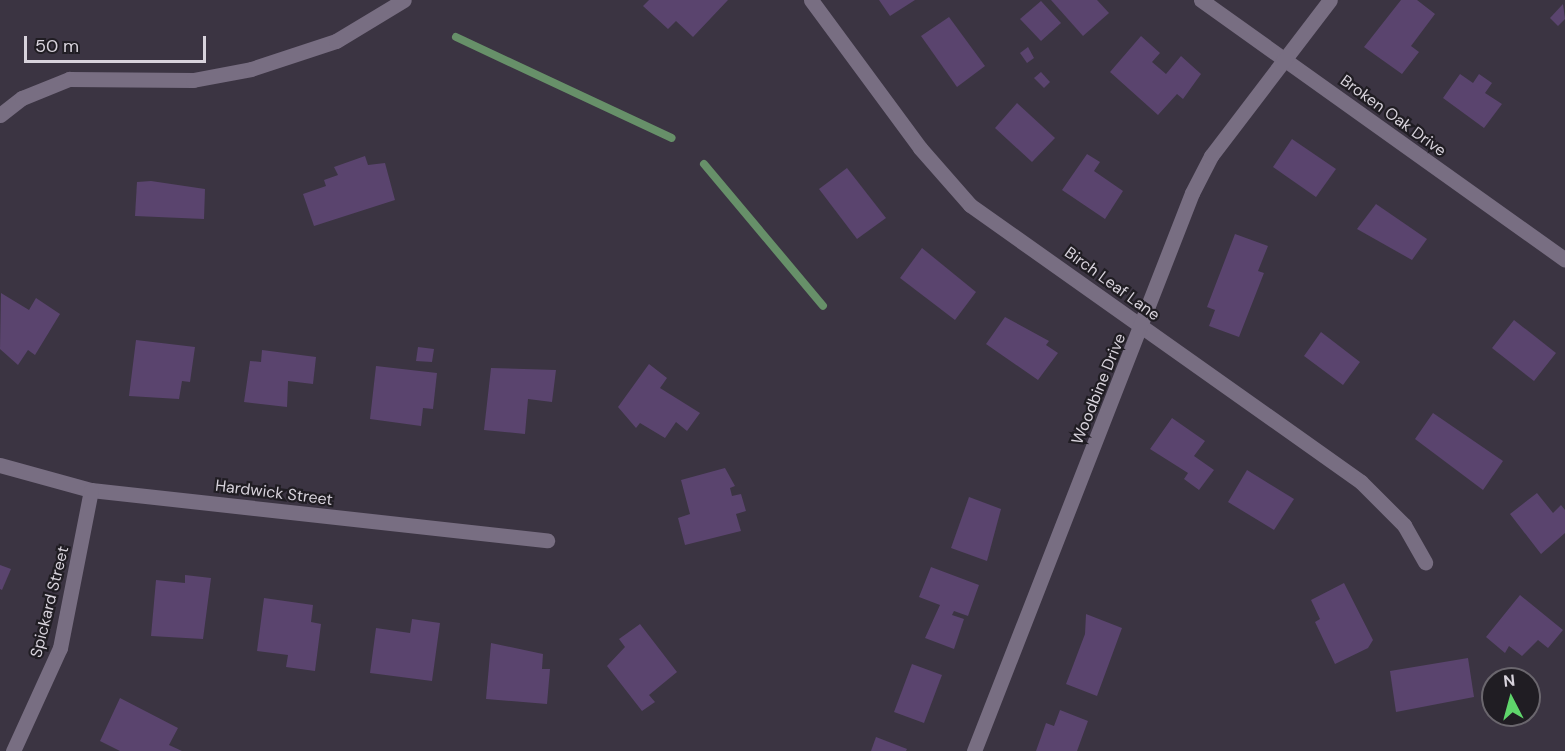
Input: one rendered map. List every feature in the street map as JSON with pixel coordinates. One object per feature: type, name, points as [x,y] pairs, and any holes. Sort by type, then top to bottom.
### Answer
[{"type":"street","points":[[0,116],[22,98],[69,79],[193,80],[251,69],[336,41],[404,0]]},
{"type":"street","name":"Birch Leaf Lane","points":[[811,0],[920,148],[970,205],[1361,482],[1404,525],[1425,562]]},
{"type":"street","name":"Broken Oak Drive","points":[[1201,0],[1283,62],[1565,260]]},
{"type":"street","name":"Woodbine Drive","points":[[975,751],[1143,328],[1165,256],[1211,156],[1330,0]]},
{"type":"street","name":"Hardwick Street","points":[[0,465],[92,490],[547,540]]},
{"type":"street","name":"Spickard Street","points":[[14,751],[60,648],[92,490]]},
{"type":"building","points":[[649,0],[728,0],[693,37],[676,21],[668,29],[643,6]]},
{"type":"building","points":[[879,0],[915,0],[890,16]]},
{"type":"building","points":[[1051,0],[1097,0],[1109,13],[1083,36]]},
{"type":"building","points":[[1401,0],[1417,0],[1435,14],[1411,46],[1419,52],[1402,74],[1364,47]]},
{"type":"building","points":[[1041,1],[1061,23],[1041,41],[1020,19]]},
{"type":"building","points":[[1563,4],[1565,19],[1558,26],[1550,18]]},
{"type":"building","points":[[949,17],[985,66],[957,87],[921,36]]},
{"type":"building","points":[[1141,36],[1160,53],[1152,62],[1166,74],[1181,56],[1201,74],[1183,99],[1177,94],[1158,115],[1110,72]]},
{"type":"building","points":[[1028,47],[1034,58],[1027,63],[1020,53]]},
{"type":"building","points":[[1041,72],[1050,82],[1044,88],[1034,78]]},
{"type":"building","points":[[1460,74],[1473,83],[1479,74],[1492,83],[1485,93],[1502,104],[1484,128],[1443,98]]},
{"type":"building","points":[[1017,103],[1055,138],[1032,162],[995,128]]},
{"type":"building","points":[[1292,139],[1336,169],[1316,197],[1273,167]]},
{"type":"building","points":[[1087,154],[1100,162],[1094,171],[1123,191],[1105,219],[1062,190]]},
{"type":"building","points":[[365,156],[368,165],[385,163],[395,200],[314,226],[303,194],[326,186],[324,180],[338,175],[334,167]]},
{"type":"building","points":[[847,168],[886,218],[857,239],[819,189]]},
{"type":"building","points":[[151,181],[205,189],[204,219],[135,216],[137,182]]},
{"type":"building","points":[[1376,204],[1427,239],[1412,260],[1357,229]]},
{"type":"building","points":[[1235,234],[1268,246],[1258,271],[1264,273],[1239,337],[1209,326],[1215,310],[1207,307]]},
{"type":"building","points":[[922,248],[976,292],[955,320],[900,278]]},
{"type":"building","points":[[1,293],[29,310],[36,298],[60,314],[35,355],[28,350],[18,365],[0,349]]},
{"type":"building","points":[[1005,317],[1049,341],[1046,345],[1058,353],[1038,380],[986,344]]},
{"type":"building","points":[[1514,320],[1556,353],[1534,381],[1492,348]]},
{"type":"building","points":[[1321,332],[1360,362],[1343,385],[1304,356]]},
{"type":"building","points":[[136,340],[195,347],[190,382],[182,381],[179,399],[129,396]]},
{"type":"building","points":[[418,347],[434,349],[432,362],[416,361]]},
{"type":"building","points":[[262,350],[316,357],[313,384],[288,381],[287,407],[244,402],[250,361],[261,362]]},
{"type":"building","points":[[649,364],[667,378],[660,388],[700,413],[687,431],[676,422],[665,438],[640,423],[636,428],[618,407]]},
{"type":"building","points":[[376,366],[437,373],[433,409],[423,408],[421,426],[370,419]]},
{"type":"building","points":[[491,368],[556,370],[552,402],[528,399],[525,434],[484,430]]},
{"type":"building","points":[[1433,413],[1503,461],[1483,490],[1415,439]]},
{"type":"building","points":[[1172,418],[1205,441],[1194,456],[1214,470],[1199,490],[1184,479],[1188,473],[1150,449]]},
{"type":"building","points":[[725,468],[735,486],[730,488],[732,496],[741,494],[746,511],[736,514],[741,531],[685,545],[678,518],[690,514],[681,480]]},
{"type":"building","points":[[1247,470],[1294,499],[1274,530],[1228,502]]},
{"type":"building","points":[[1537,493],[1553,513],[1561,505],[1565,510],[1565,533],[1541,554],[1510,514]]},
{"type":"building","points":[[969,497],[1001,509],[987,561],[951,548]]},
{"type":"building","points":[[0,565],[11,569],[2,590],[0,589]]},
{"type":"building","points":[[931,567],[979,585],[968,616],[954,611],[952,615],[964,619],[954,649],[925,638],[940,605],[919,597]]},
{"type":"building","points":[[185,575],[211,578],[203,639],[151,636],[156,580],[185,583]]},
{"type":"building","points":[[1344,583],[1373,640],[1368,648],[1335,664],[1315,622],[1320,619],[1311,600]]},
{"type":"building","points":[[1520,595],[1563,630],[1548,648],[1538,640],[1522,656],[1509,646],[1505,653],[1486,637]]},
{"type":"building","points":[[264,598],[313,605],[311,622],[321,624],[315,671],[286,667],[288,655],[257,651]]},
{"type":"building","points":[[1086,614],[1122,628],[1097,696],[1066,684],[1085,634]]},
{"type":"building","points":[[412,619],[440,623],[432,681],[370,673],[376,628],[410,633]]},
{"type":"building","points":[[640,624],[677,672],[649,695],[655,702],[642,711],[607,666],[625,647],[619,639]]},
{"type":"building","points":[[491,643],[543,654],[542,669],[550,669],[547,704],[486,699]]},
{"type":"building","points":[[1468,658],[1474,697],[1396,712],[1390,671]]},
{"type":"building","points":[[912,664],[942,675],[924,723],[894,712]]},
{"type":"building","points":[[120,698],[178,728],[169,745],[182,751],[120,751],[100,741]]},
{"type":"building","points":[[1060,710],[1088,721],[1077,751],[1036,751],[1046,723],[1054,726]]},
{"type":"building","points":[[876,737],[907,749],[906,751],[871,751]]},
{"type":"waterway","points":[[456,37],[672,138]]},
{"type":"waterway","points":[[704,164],[823,306]]}]
